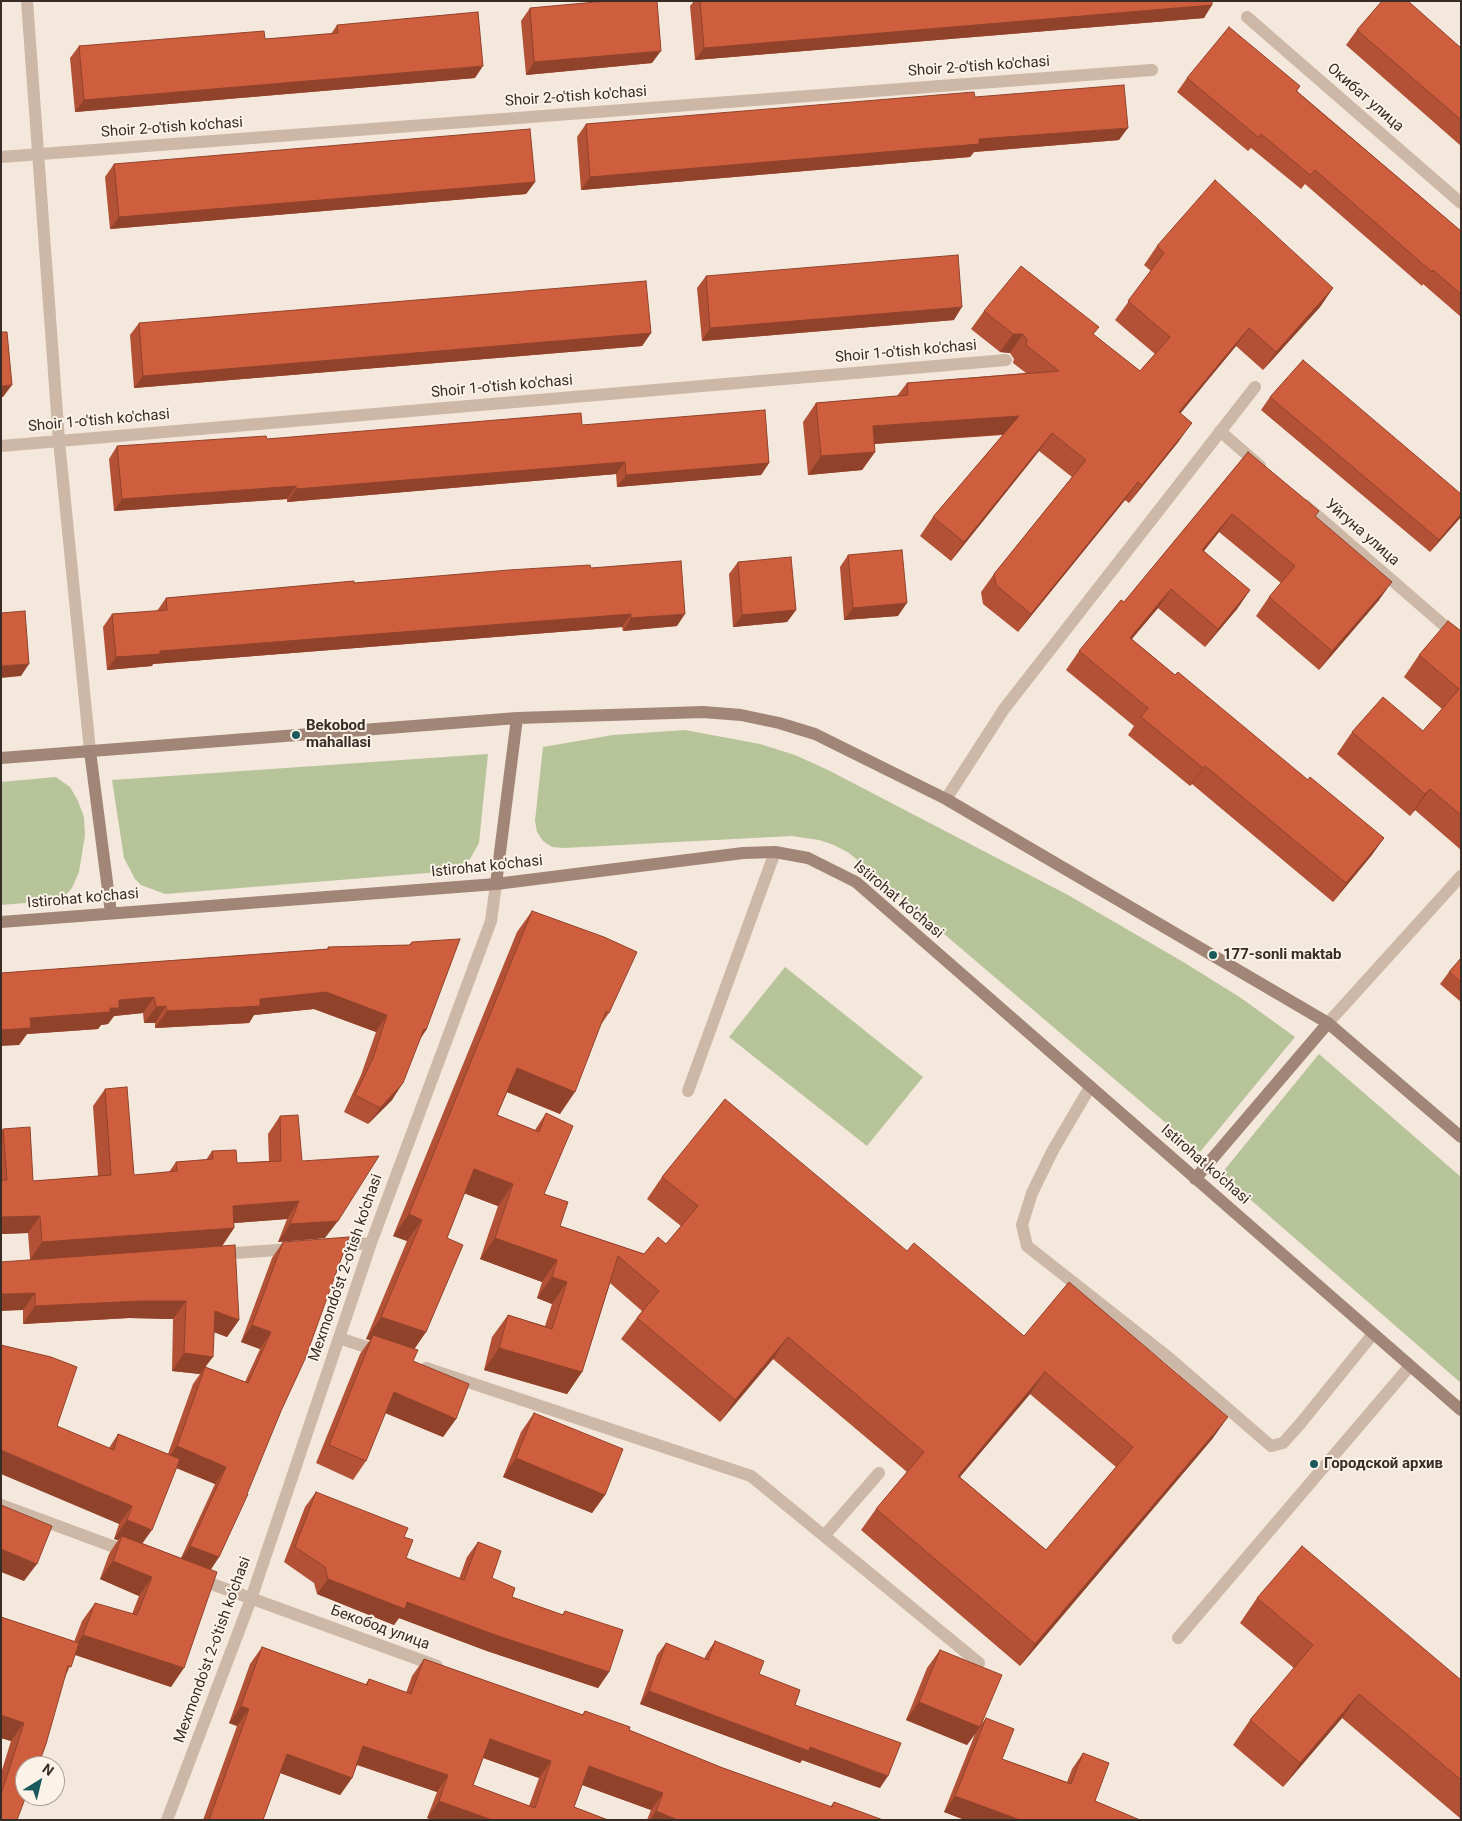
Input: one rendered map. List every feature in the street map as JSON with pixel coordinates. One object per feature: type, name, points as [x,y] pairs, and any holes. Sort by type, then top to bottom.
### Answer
[{"type":"main road","points":[[1,758],[517,718],[703,712],[741,715],[779,723],[815,734],[946,799],[1328,1022],[1461,1137]]},
{"type":"main road","name":"Mexmondo'st 2-o'tish ko'chasi","points":[[496,884],[517,718]]},
{"type":"main road","points":[[90,751],[110,913]]},
{"type":"main road","name":"Istirohat ko'chasi","points":[[1,922],[496,884],[743,853],[775,852],[808,858],[856,882],[1461,1410]]},
{"type":"main road","points":[[1195,1179],[1328,1022]]},
{"type":"street","points":[[27,1],[60,441],[90,751]]},
{"type":"street","name":"Окибат улица","points":[[1247,16],[1461,203]]},
{"type":"street","name":"Shoir 2-o'tish ko'chasi","points":[[1,156],[1152,70]]},
{"type":"street","name":"Shoir 1-o'tish ko'chasi","points":[[1,446],[1006,360]]},
{"type":"street","points":[[946,799],[1004,709],[1255,387]]},
{"type":"street","points":[[1220,431],[1273,477]]},
{"type":"street","name":"Уйгуна улица","points":[[1295,496],[1461,640]]},
{"type":"street","points":[[688,1091],[775,852]]},
{"type":"street","points":[[1328,1022],[1461,876]]},
{"type":"street","name":"Mexmondo'st 2-o'tish ko'chasi","points":[[167,1820],[251,1598],[371,1243],[491,921],[496,884]]},
{"type":"street","points":[[1090,1087],[1053,1150],[1032,1193],[1022,1225],[1027,1246],[1168,1357],[1271,1446],[1283,1443],[1373,1334]]},
{"type":"street","points":[[322,1246],[371,1243]]},
{"type":"street","points":[[205,1256],[303,1248]]},
{"type":"street","points":[[339,1338],[395,1357]]},
{"type":"street","points":[[413,1363],[751,1476],[979,1662]]},
{"type":"street","points":[[1178,1638],[1410,1366]]},
{"type":"street","points":[[824,1536],[879,1472]]},
{"type":"street","points":[[1,1505],[140,1557]]},
{"type":"street","name":"Бекобод улица","points":[[186,1574],[448,1670]]},
{"type":"green space","points":[[685,730],[760,744],[795,755],[828,770],[1068,895],[1241,998],[1295,1037],[1200,1152],[849,853],[834,845],[819,840],[791,836],[564,848],[552,847],[543,841],[537,832],[535,821],[543,747],[613,735]]},
{"type":"green space","points":[[488,754],[479,843],[470,859],[452,871],[165,894],[141,885],[135,879],[124,858],[112,780]]},
{"type":"green space","points":[[56,777],[70,787],[84,817],[85,835],[79,872],[72,888],[61,900],[1,905],[1,782]]},
{"type":"green space","points":[[785,967],[923,1077],[867,1146],[729,1037]]},
{"type":"green space","points":[[1319,1054],[1461,1177],[1461,1383],[1221,1174]]},
{"type":"building","points":[[607,1],[657,1],[661,51],[534,62],[530,8]]},
{"type":"building","points":[[700,1],[1212,1],[1212,5],[704,48]]},
{"type":"building","points":[[1382,1],[1408,1],[1461,48],[1461,120],[1357,30]]},
{"type":"building","points":[[478,12],[483,66],[84,100],[79,46],[264,31],[265,39],[338,33],[337,25]]},
{"type":"building","points":[[1229,27],[1300,86],[1296,91],[1461,231],[1461,294],[1433,270],[1432,272],[1315,170],[1310,175],[1261,134],[1258,137],[1187,78]]},
{"type":"building","points":[[1124,85],[1128,128],[979,139],[979,144],[590,177],[586,124],[974,92],[975,97]]},
{"type":"building","points":[[530,129],[535,182],[119,217],[114,164]]},
{"type":"building","points":[[1215,180],[1333,288],[1276,352],[1249,328],[1179,412],[1192,423],[1142,485],[1138,482],[1031,614],[996,585],[994,574],[1086,460],[1052,433],[964,542],[933,517],[1019,416],[873,426],[875,452],[821,456],[816,403],[908,395],[907,383],[1059,371],[1026,345],[1027,340],[1023,334],[1013,334],[984,311],[1021,266],[1099,327],[1093,334],[1140,371],[1170,337],[1128,301],[1164,253],[1157,246]]},
{"type":"building","points":[[958,255],[962,307],[710,328],[706,276]]},
{"type":"building","points":[[646,281],[651,333],[143,376],[139,323]]},
{"type":"building","points":[[1,332],[7,332],[12,385],[1,386]]},
{"type":"building","points":[[1303,360],[1461,494],[1461,514],[1439,540],[1270,397]]},
{"type":"building","points":[[765,410],[769,463],[626,475],[625,462],[296,489],[296,486],[122,499],[117,446],[266,436],[267,439],[581,413],[582,425]]},
{"type":"building","points":[[1248,452],[1319,511],[1315,516],[1392,582],[1332,651],[1269,597],[1295,566],[1232,514],[1202,550],[1250,590],[1218,629],[1171,589],[1130,638],[1175,675],[1178,672],[1308,780],[1310,777],[1384,838],[1346,883],[1205,766],[1203,768],[1141,717],[1148,708],[1079,651],[1121,600],[1124,602]]},
{"type":"building","points":[[902,550],[907,603],[853,608],[848,555]]},
{"type":"building","points":[[791,557],[796,610],[742,615],[738,562]]},
{"type":"building","points":[[681,561],[685,614],[631,618],[631,614],[160,651],[160,654],[116,657],[112,614],[167,610],[166,598],[354,581],[354,583],[509,570],[590,565],[591,568]]},
{"type":"building","points":[[25,611],[29,664],[1,666],[1,613]]},
{"type":"building","points":[[1448,621],[1461,631],[1461,815],[1430,789],[1425,794],[1352,732],[1383,697],[1423,731],[1459,689],[1419,655]]},
{"type":"building","points":[[532,911],[604,937],[637,952],[609,1013],[606,1011],[575,1092],[517,1068],[497,1115],[539,1132],[546,1113],[573,1126],[544,1194],[568,1202],[560,1226],[644,1254],[658,1237],[666,1244],[698,1206],[662,1177],[725,1099],[907,1251],[914,1243],[1024,1336],[1069,1282],[1228,1417],[1035,1644],[876,1509],[924,1452],[788,1337],[735,1400],[637,1318],[659,1291],[618,1256],[582,1372],[499,1348],[508,1315],[552,1329],[567,1282],[552,1277],[557,1260],[495,1238],[513,1184],[474,1169],[447,1238],[463,1245],[426,1332],[381,1317],[422,1220],[409,1214]],"holes":[[[1045,1372],[1133,1447],[1046,1550],[958,1476]]]},
{"type":"building","points":[[460,939],[426,1030],[424,1029],[403,1083],[380,1108],[355,1095],[373,1058],[387,1015],[326,992],[260,999],[260,1006],[167,1011],[166,1006],[156,1007],[154,997],[119,1000],[119,1008],[110,1008],[110,1012],[30,1018],[31,1028],[1,1030],[1,973],[329,949],[328,947],[410,945],[412,942]]},
{"type":"building","points":[[1461,958],[1461,982],[1449,972]]},
{"type":"building","points":[[127,1087],[134,1175],[177,1171],[176,1162],[213,1159],[212,1151],[236,1150],[237,1163],[281,1161],[280,1116],[298,1115],[302,1161],[379,1156],[338,1221],[290,1224],[299,1201],[233,1206],[234,1228],[42,1242],[40,1216],[1,1217],[1,1180],[7,1180],[3,1129],[30,1127],[33,1181],[111,1175],[105,1089]]},
{"type":"building","points":[[349,1237],[305,1359],[281,1411],[248,1494],[219,1557],[190,1546],[226,1467],[177,1446],[205,1367],[248,1383],[271,1332],[252,1325],[283,1242]]},
{"type":"building","points":[[235,1245],[239,1320],[215,1311],[213,1357],[184,1353],[186,1301],[35,1306],[35,1293],[1,1294],[1,1262]]},
{"type":"building","points":[[373,1335],[418,1350],[413,1361],[469,1384],[456,1419],[394,1392],[366,1461],[329,1445]]},
{"type":"building","points":[[1,1345],[51,1357],[77,1367],[57,1426],[114,1450],[118,1434],[180,1459],[152,1530],[127,1520],[132,1506],[1,1450]]},
{"type":"building","points":[[534,1413],[623,1449],[605,1495],[516,1458]]},
{"type":"building","points":[[316,1492],[408,1528],[404,1537],[413,1540],[406,1558],[464,1580],[478,1542],[501,1551],[492,1578],[515,1588],[512,1597],[563,1615],[565,1611],[623,1630],[609,1672],[498,1636],[407,1602],[405,1609],[328,1579],[325,1567],[295,1547]]},
{"type":"building","points":[[1,1505],[52,1526],[37,1564],[1,1549]]},
{"type":"building","points":[[122,1536],[217,1572],[184,1668],[83,1635],[95,1603],[137,1615],[152,1577],[113,1561]]},
{"type":"building","points":[[1302,1546],[1461,1680],[1461,1780],[1359,1694],[1300,1763],[1250,1720],[1313,1645],[1257,1598]]},
{"type":"building","points":[[1,1617],[79,1643],[71,1667],[68,1666],[42,1756],[15,1756],[15,1806],[22,1806],[17,1820],[1,1820],[1,1794],[24,1723],[1,1715]]},
{"type":"building","points":[[715,1641],[764,1661],[759,1674],[800,1690],[795,1705],[901,1743],[888,1776],[810,1747],[809,1751],[649,1691],[666,1643],[708,1660]]},
{"type":"building","points":[[262,1647],[367,1685],[369,1679],[411,1694],[424,1659],[583,1715],[585,1711],[630,1727],[629,1730],[723,1768],[832,1807],[834,1802],[883,1820],[678,1820],[656,1811],[663,1793],[589,1766],[574,1807],[608,1820],[492,1820],[439,1801],[448,1775],[363,1746],[352,1778],[287,1754],[263,1820],[209,1820],[249,1709],[241,1706]],"holes":[[[490,1739],[551,1761],[535,1808],[473,1785]]]},
{"type":"building","points":[[940,1650],[1002,1675],[980,1727],[919,1702]]},
{"type":"building","points":[[986,1718],[1014,1729],[1002,1759],[1071,1784],[1083,1753],[1109,1763],[1095,1801],[1140,1820],[1020,1820],[955,1796]]},
{"type":"place","name":"Bekobod mahallasi","points":[[296,735]]},
{"type":"place","name":"177-sonli maktab","points":[[1213,955]]},
{"type":"place","name":"Городской архив","points":[[1314,1464]]}]
